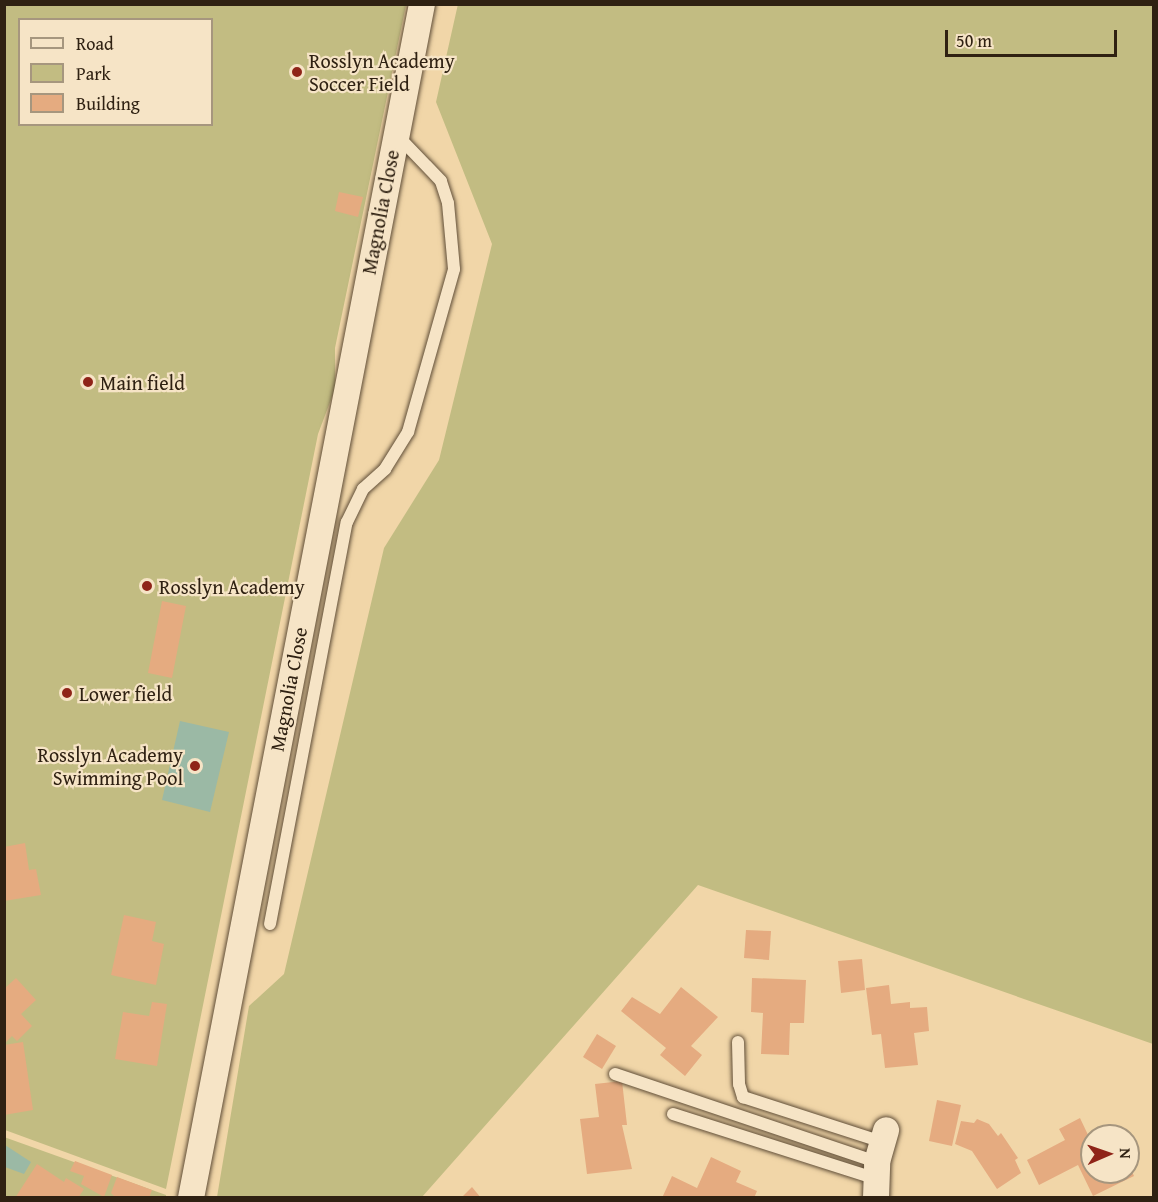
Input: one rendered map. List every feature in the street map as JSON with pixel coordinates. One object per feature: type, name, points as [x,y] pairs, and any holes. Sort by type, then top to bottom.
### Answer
[{"type":"street","name":"Magnolia Close","points":[[191,1197],[422,4]]},
{"type":"lane","points":[[270,924],[347,522],[363,489],[385,469],[408,432],[454,268],[448,203],[441,181],[396,133]]},
{"type":"lane","points":[[738,1042],[739,1084],[743,1097],[880,1162]]},
{"type":"lane","points":[[615,1074],[880,1162]]},
{"type":"lane","points":[[673,1114],[880,1162]]},
{"type":"green space","points":[[458,4],[1153,5],[1153,1044],[698,885],[422,1197],[217,1197],[249,1006],[284,974],[384,548],[439,460],[492,244],[436,102]]},
{"type":"green space","name":"Rosslyn Academy","points":[[5,5],[406,5],[335,348],[335,389],[318,434],[166,1189],[5,1130]]},
{"type":"green space","points":[[4,1137],[166,1195],[166,1197],[5,1197]]},
{"type":"shaded area","name":"Rosslyn Academy Swimming Pool","points":[[180,721],[229,732],[210,812],[162,800]]},
{"type":"shaded area","points":[[5,1145],[31,1162],[24,1174],[5,1167]]},
{"type":"building","points":[[339,192],[363,197],[358,217],[335,211]]},
{"type":"building","points":[[162,601],[186,606],[172,678],[148,673]]},
{"type":"building","points":[[25,843],[29,870],[36,869],[41,895],[4,901],[4,847]]},
{"type":"building","points":[[124,915],[156,922],[152,941],[164,944],[156,985],[111,975]]},
{"type":"building","points":[[746,930],[771,931],[769,960],[744,958]]},
{"type":"building","points":[[862,959],[865,990],[841,993],[838,961]]},
{"type":"building","points":[[16,978],[36,1000],[21,1014],[32,1026],[17,1041],[12,1036],[6,1042],[4,989]]},
{"type":"building","points":[[752,978],[806,980],[804,1023],[790,1023],[789,1055],[761,1054],[763,1013],[751,1012]]},
{"type":"building","points":[[889,985],[891,1004],[910,1002],[910,1008],[927,1007],[929,1031],[914,1033],[918,1065],[885,1068],[881,1034],[872,1035],[866,988]]},
{"type":"building","points":[[681,987],[718,1017],[691,1046],[702,1055],[685,1076],[660,1055],[666,1048],[621,1011],[632,997],[660,1014]]},
{"type":"building","points":[[152,1002],[167,1004],[157,1066],[115,1059],[123,1012],[149,1016]]},
{"type":"building","points":[[597,1034],[616,1046],[602,1069],[583,1057]]},
{"type":"building","points":[[23,1042],[33,1110],[4,1115],[4,1045]]},
{"type":"building","points":[[622,1081],[627,1125],[622,1125],[632,1169],[587,1174],[580,1119],[599,1117],[595,1084]]},
{"type":"building","points":[[937,1100],[961,1105],[952,1146],[929,1141]]},
{"type":"building","points":[[1080,1118],[1083,1124],[1080,1124],[1080,1169],[1078,1165],[1039,1185],[1027,1160],[1065,1140],[1059,1129]]},
{"type":"building","points":[[977,1119],[989,1124],[998,1136],[1001,1133],[1018,1158],[1015,1160],[1021,1173],[997,1189],[972,1151],[955,1144],[961,1121],[974,1123]]},
{"type":"building","points":[[711,1157],[741,1171],[736,1182],[757,1191],[754,1198],[662,1198],[672,1176],[697,1188]]},
{"type":"building","points":[[75,1161],[112,1175],[104,1197],[81,1184],[84,1176],[70,1171]]},
{"type":"building","points":[[37,1164],[64,1182],[66,1178],[84,1189],[78,1198],[15,1198]]},
{"type":"building","points":[[117,1177],[152,1190],[149,1198],[116,1198],[111,1193]]},
{"type":"building","points":[[1087,1184],[1118,1184],[1093,1196]]},
{"type":"building","points":[[472,1187],[481,1198],[461,1198]]},
{"type":"place","name":"Rosslyn Academy Soccer Field","points":[[297,72]]},
{"type":"place","name":"Main field","points":[[88,382]]},
{"type":"place","name":"Rosslyn Academy","points":[[147,586]]},
{"type":"place","name":"Lower field","points":[[67,693]]},
{"type":"place","name":"Rosslyn Academy Swimming Pool","points":[[195,766]]}]
